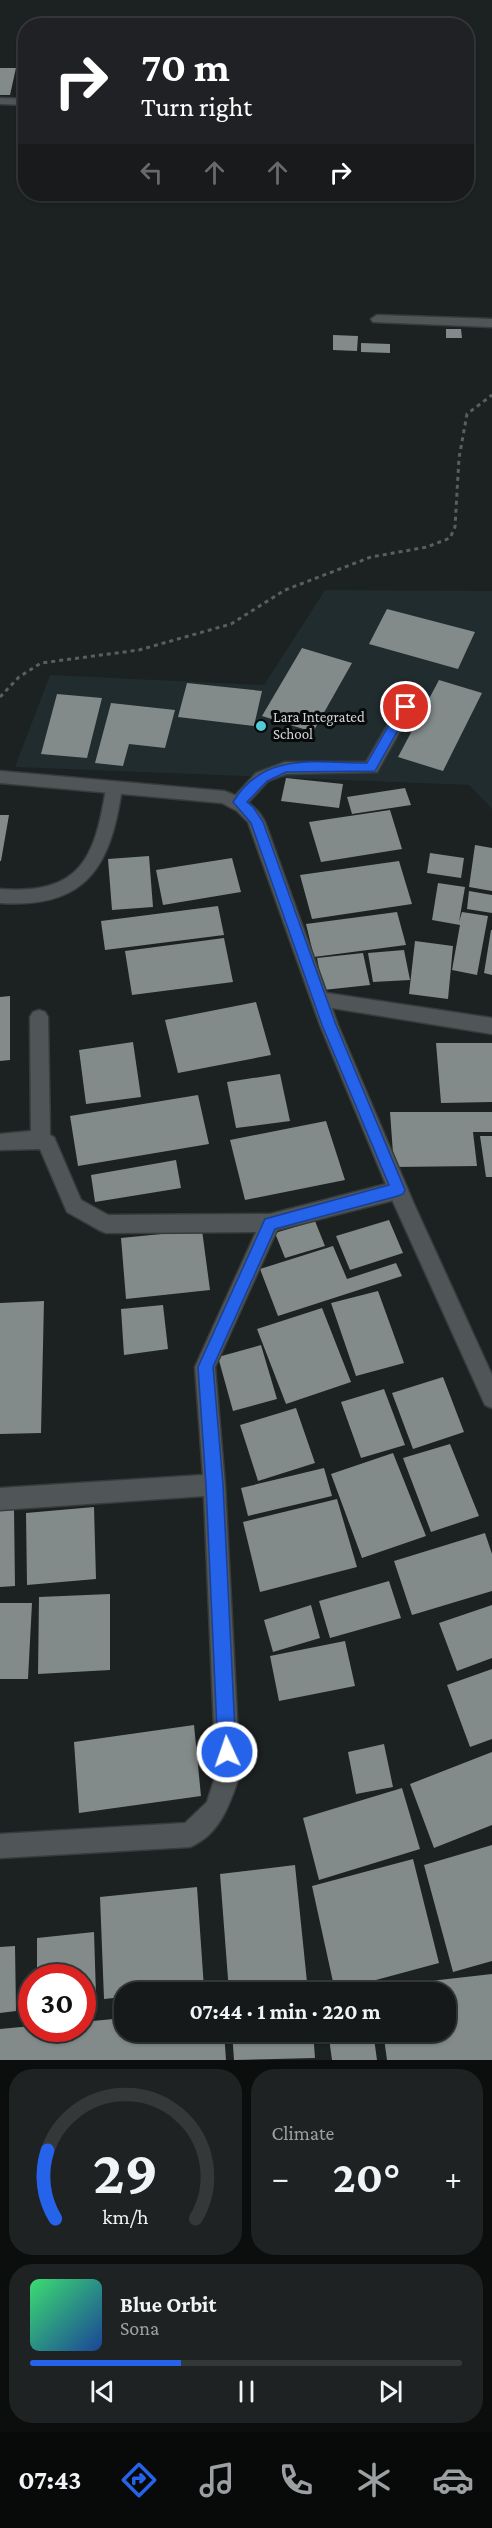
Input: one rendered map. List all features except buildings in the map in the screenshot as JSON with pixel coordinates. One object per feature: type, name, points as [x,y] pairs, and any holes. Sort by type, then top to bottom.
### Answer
[{"type":"street","points":[[0,101],[18,102]]},
{"type":"street","points":[[377,319],[492,322]]},
{"type":"street","points":[[239,802],[262,777],[285,768],[371,768],[415,690]]},
{"type":"street","points":[[0,777],[224,798],[239,802],[249,810],[256,822],[320,999],[398,1190],[492,1398]]},
{"type":"street","points":[[0,896],[42,896],[62,888],[80,876],[93,863],[107,831],[114,788]]},
{"type":"street","points":[[320,999],[492,1026]]},
{"type":"street","points":[[39,1017],[41,1139]]},
{"type":"street","points":[[0,1142],[41,1139],[47,1143],[74,1206],[106,1224],[270,1223],[398,1190]]},
{"type":"street","points":[[0,1846],[190,1835],[216,1810],[228,1774],[206,1367],[270,1223]]},
{"type":"street","points":[[0,1499],[214,1485]]},
{"type":"path","points":[[0,697],[19,677],[40,663],[139,650],[231,624],[285,590],[371,557],[427,547],[450,538],[455,527],[459,458],[467,414],[492,395]]},
{"type":"shaded area","name":"Lara Integrated School","points":[[325,590],[492,591],[492,809],[469,785],[15,767],[50,675],[264,685]]},
{"type":"place","name":"Lara Integrated School","points":[[261,726]]},
{"type":"route","points":[[227,1752],[206,1367],[270,1223],[398,1190],[329,1025],[256,822],[249,810],[239,802],[262,777],[285,768],[371,768],[406,707]]}]
